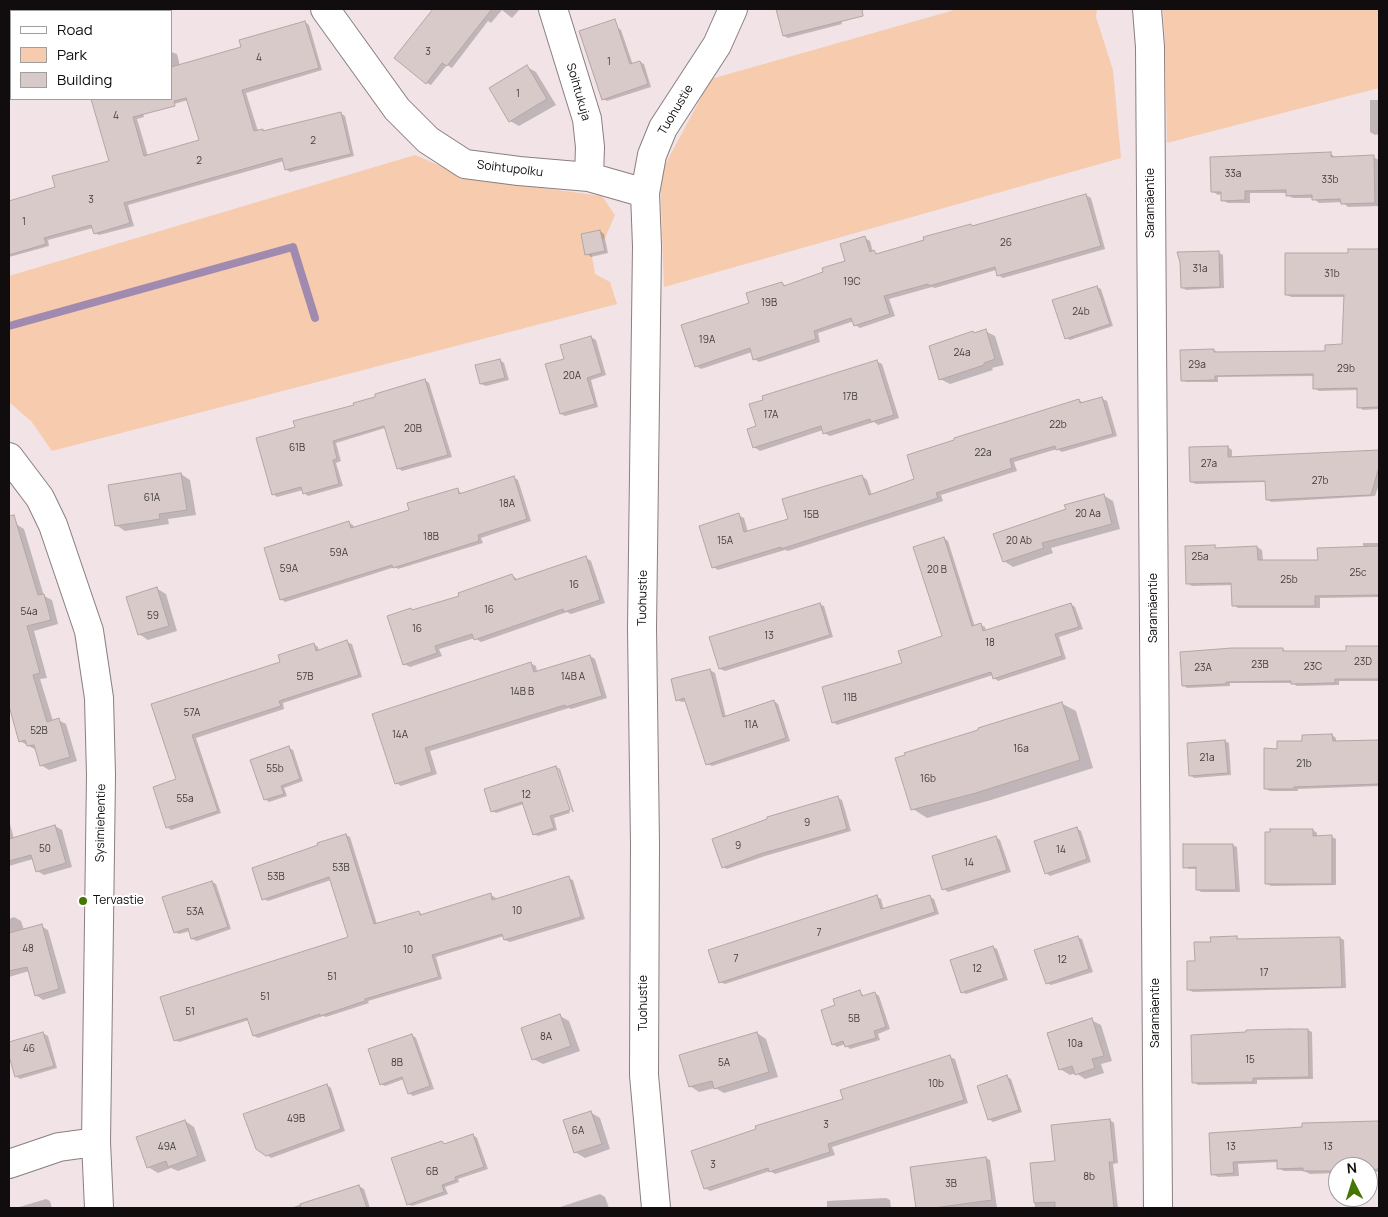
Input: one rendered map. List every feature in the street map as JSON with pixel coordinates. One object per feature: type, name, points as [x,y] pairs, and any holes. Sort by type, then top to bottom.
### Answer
[{"type":"street","name":"Soihtupolku","points":[[325,9],[397,108],[428,140],[465,164],[519,172],[589,177],[645,193]]},
{"type":"street","name":"Soihtukuja","points":[[553,9],[587,119],[590,147],[589,177]]},
{"type":"street","name":"Tuohustie","points":[[656,1208],[644,1067],[645,844],[642,628],[647,246],[645,193],[652,154],[663,128],[717,45],[733,9]]},
{"type":"street","name":"Saramäentie","points":[[1147,9],[1150,56],[1158,1208]]},
{"type":"street","name":"Sysimiehentie","points":[[9,457],[40,498],[53,525],[89,631],[98,689],[102,790],[96,1142],[99,1208]]},
{"type":"street","points":[[9,1164],[59,1147],[96,1142]]},
{"type":"green space","points":[[958,9],[1097,9],[1096,17],[1113,70],[1121,158],[664,287],[660,174],[711,79]]},
{"type":"green space","points":[[1163,9],[1379,9],[1379,88],[1167,143]]},
{"type":"green space","points":[[415,155],[452,171],[528,186],[602,196],[615,215],[605,238],[591,250],[595,274],[610,282],[617,304],[52,451],[31,421],[9,402],[9,276]]},
{"type":"building","points":[[433,9],[492,9],[447,66],[442,63],[426,84],[394,58]]},
{"type":"building","points":[[776,9],[862,9],[863,16],[783,36]]},
{"type":"building","points":[[615,19],[630,64],[640,61],[648,84],[602,100],[579,31]]},
{"type":"building","points":[[305,21],[319,68],[242,90],[254,131],[263,129],[263,131],[341,112],[351,154],[285,170],[282,158],[124,203],[130,223],[94,234],[91,225],[44,238],[46,244],[9,255],[9,201],[55,187],[52,176],[109,161],[91,100],[172,100],[172,67],[241,47],[239,40]],"holes":[[[186,98],[199,140],[144,156],[133,117],[175,106],[174,101]]]},
{"type":"building","points":[[527,65],[547,99],[509,122],[489,88]]},
{"type":"building","points":[[1331,152],[1331,157],[1374,155],[1375,203],[1341,204],[1340,199],[1312,200],[1312,195],[1286,196],[1286,190],[1245,191],[1245,200],[1221,201],[1221,192],[1211,192],[1210,157]]},
{"type":"building","points":[[1086,194],[1101,246],[997,276],[995,267],[929,286],[928,284],[884,296],[890,314],[854,326],[851,318],[814,331],[816,339],[753,360],[750,348],[695,367],[681,325],[749,303],[746,293],[782,282],[784,286],[823,272],[822,268],[845,261],[840,244],[865,236],[870,252],[874,250],[876,254],[924,240],[923,237],[971,224],[972,226]]},
{"type":"building","points":[[600,230],[605,251],[585,255],[581,234]]},
{"type":"building","points":[[1348,249],[1379,249],[1379,407],[1357,408],[1357,388],[1313,389],[1313,374],[1215,376],[1215,380],[1181,381],[1180,350],[1214,349],[1214,352],[1325,351],[1325,345],[1342,344],[1344,295],[1285,295],[1285,253],[1348,253]]},
{"type":"building","points":[[1219,251],[1220,287],[1181,288],[1180,262],[1177,252]]},
{"type":"building","points":[[1097,286],[1110,324],[1065,339],[1052,300]]},
{"type":"building","points":[[986,329],[995,359],[984,363],[984,365],[939,380],[929,346],[973,331],[974,333]]},
{"type":"building","points":[[591,336],[602,373],[587,378],[595,404],[560,414],[545,364],[564,359],[560,345]]},
{"type":"building","points":[[500,359],[505,378],[480,384],[475,365]]},
{"type":"building","points":[[877,360],[894,415],[871,422],[870,419],[823,434],[821,426],[753,448],[747,429],[756,426],[749,404],[763,400],[762,396]]},
{"type":"building","points":[[425,379],[448,455],[397,469],[384,426],[333,441],[337,459],[333,460],[339,484],[303,494],[301,487],[272,495],[256,438],[295,427],[293,421],[354,405],[353,403],[375,397],[375,394]]},
{"type":"building","points":[[1102,397],[1113,434],[1056,450],[1055,446],[1010,459],[1012,468],[936,493],[938,498],[781,549],[781,547],[712,568],[699,526],[739,513],[744,532],[788,519],[782,499],[862,475],[869,495],[914,479],[907,455],[954,440],[954,438],[1079,399],[1080,403]]},
{"type":"building","points":[[1228,446],[1228,457],[1379,450],[1379,467],[1371,495],[1266,500],[1265,481],[1190,482],[1189,447]]},
{"type":"building","points":[[181,473],[187,510],[159,514],[160,519],[115,526],[108,485]]},
{"type":"building","points":[[514,476],[527,519],[478,535],[479,541],[393,568],[392,565],[280,600],[264,548],[349,521],[351,528],[409,510],[407,503],[458,488],[459,494]]},
{"type":"building","points":[[1104,494],[1112,524],[1042,543],[1044,548],[1003,562],[993,534],[1066,509],[1064,505]]},
{"type":"building","points":[[14,515],[38,595],[44,594],[51,620],[27,626],[40,673],[33,675],[47,722],[59,718],[70,757],[40,766],[34,745],[27,746],[25,740],[19,742],[9,706],[9,516]]},
{"type":"building","points":[[944,537],[972,626],[981,623],[983,631],[1071,603],[1079,627],[1055,634],[1062,656],[993,679],[991,672],[832,723],[822,687],[902,663],[898,651],[942,636],[913,547]]},
{"type":"building","points":[[1215,545],[1215,548],[1257,546],[1258,560],[1318,560],[1317,548],[1379,546],[1379,595],[1315,596],[1315,606],[1232,606],[1231,583],[1186,584],[1185,546]]},
{"type":"building","points":[[586,556],[600,600],[564,612],[563,609],[474,640],[472,634],[435,646],[437,653],[403,665],[387,616],[459,596],[458,593],[512,574],[515,580]]},
{"type":"building","points":[[157,587],[169,626],[138,635],[126,597]]},
{"type":"building","points":[[820,603],[830,635],[719,669],[709,637]]},
{"type":"building","points":[[347,640],[359,675],[279,701],[281,706],[192,735],[218,811],[166,828],[153,787],[176,779],[151,704],[280,662],[278,655],[314,643],[316,651]]},
{"type":"building","points":[[1346,646],[1379,646],[1379,679],[1335,679],[1335,683],[1291,684],[1291,681],[1226,682],[1226,684],[1182,686],[1180,652],[1232,648],[1283,648],[1283,651],[1346,651]]},
{"type":"building","points":[[590,655],[602,696],[565,707],[565,705],[425,748],[432,772],[395,784],[372,714],[531,662],[534,672]]},
{"type":"building","points":[[710,669],[723,717],[774,700],[786,738],[706,765],[684,698],[676,701],[671,679]]},
{"type":"building","points":[[1062,702],[1080,760],[976,793],[911,810],[895,758],[905,755],[904,753],[978,730],[978,728]]},
{"type":"building","points":[[1332,734],[1333,741],[1379,740],[1379,784],[1264,789],[1264,748],[1277,749],[1277,741],[1302,741],[1302,735]]},
{"type":"building","points":[[1225,740],[1228,773],[1189,776],[1187,743]]},
{"type":"building","points":[[289,746],[300,779],[281,786],[284,794],[264,800],[250,760]]},
{"type":"building","points":[[556,766],[570,810],[550,816],[554,828],[533,835],[522,802],[491,812],[484,789]]},
{"type":"building","points":[[838,796],[847,829],[760,854],[722,868],[712,839],[767,819],[767,817]]},
{"type":"building","points":[[55,825],[66,863],[36,872],[31,855],[9,861],[9,839]]},
{"type":"building","points":[[1077,827],[1087,859],[1045,874],[1034,841]]},
{"type":"building","points":[[1270,829],[1313,829],[1313,836],[1332,835],[1332,884],[1265,884],[1265,832],[1270,832]]},
{"type":"building","points":[[346,834],[374,924],[419,911],[420,915],[491,893],[492,900],[569,876],[581,917],[504,940],[502,934],[432,955],[439,977],[365,999],[365,1001],[320,1016],[320,1014],[253,1036],[247,1018],[174,1041],[160,997],[348,937],[329,877],[262,900],[252,868]]},
{"type":"building","points":[[996,836],[1007,870],[942,890],[932,856]]},
{"type":"building","points":[[1183,844],[1233,844],[1236,890],[1196,890],[1196,867],[1183,868]]},
{"type":"building","points":[[212,881],[228,927],[191,939],[188,928],[174,933],[162,897]]},
{"type":"building","points":[[877,895],[881,909],[930,895],[935,912],[719,983],[708,950]]},
{"type":"building","points":[[42,924],[59,989],[35,996],[27,967],[9,971],[9,933]]},
{"type":"building","points":[[1078,936],[1089,969],[1046,984],[1034,950]]},
{"type":"building","points":[[1237,936],[1237,939],[1340,937],[1342,987],[1187,990],[1187,961],[1195,961],[1194,942],[1211,942],[1210,937]]},
{"type":"building","points":[[993,946],[1004,978],[961,993],[950,960]]},
{"type":"building","points":[[860,990],[862,996],[875,992],[886,1027],[874,1031],[876,1038],[845,1047],[843,1041],[832,1045],[821,1010],[835,1005],[833,999]]},
{"type":"building","points":[[560,1014],[571,1046],[532,1060],[521,1028]]},
{"type":"building","points":[[1092,1018],[1104,1056],[1092,1059],[1095,1068],[1075,1075],[1072,1066],[1059,1070],[1047,1033]]},
{"type":"building","points":[[1308,1029],[1309,1077],[1253,1078],[1253,1082],[1192,1083],[1191,1035],[1246,1032],[1246,1030]]},
{"type":"building","points":[[43,1032],[54,1066],[15,1077],[9,1056],[9,1042]]},
{"type":"building","points":[[757,1032],[769,1072],[714,1089],[712,1081],[689,1087],[679,1055]]},
{"type":"building","points":[[412,1034],[430,1086],[408,1094],[402,1077],[380,1085],[368,1049]]},
{"type":"building","points":[[950,1055],[964,1100],[828,1144],[830,1152],[769,1172],[768,1168],[704,1189],[691,1151],[756,1129],[755,1126],[843,1099],[840,1090]]},
{"type":"building","points":[[1007,1075],[1019,1110],[988,1120],[977,1086]]},
{"type":"building","points":[[327,1084],[341,1129],[266,1156],[256,1149],[243,1114]]},
{"type":"building","points":[[591,1111],[602,1144],[574,1153],[563,1120]]},
{"type":"building","points":[[1110,1119],[1114,1162],[1109,1162],[1114,1208],[1055,1208],[1055,1202],[1034,1203],[1030,1163],[1055,1161],[1051,1125]]},
{"type":"building","points":[[185,1120],[198,1156],[168,1167],[166,1161],[147,1168],[136,1137]]},
{"type":"building","points":[[1379,1121],[1379,1169],[1378,1157],[1328,1157],[1328,1171],[1303,1171],[1303,1168],[1277,1169],[1277,1160],[1233,1162],[1234,1173],[1211,1175],[1209,1133],[1302,1127],[1302,1123]]},
{"type":"building","points":[[473,1134],[484,1167],[455,1177],[456,1180],[442,1185],[444,1192],[407,1205],[391,1158],[442,1141],[444,1144]]},
{"type":"building","points":[[986,1157],[992,1200],[934,1208],[916,1208],[910,1167]]},
{"type":"building","points":[[359,1185],[367,1208],[301,1208],[300,1204]]},
{"type":"waterway","points":[[9,326],[293,247],[315,318]]},
{"type":"place","name":"Tervastie","points":[[83,901]]}]
